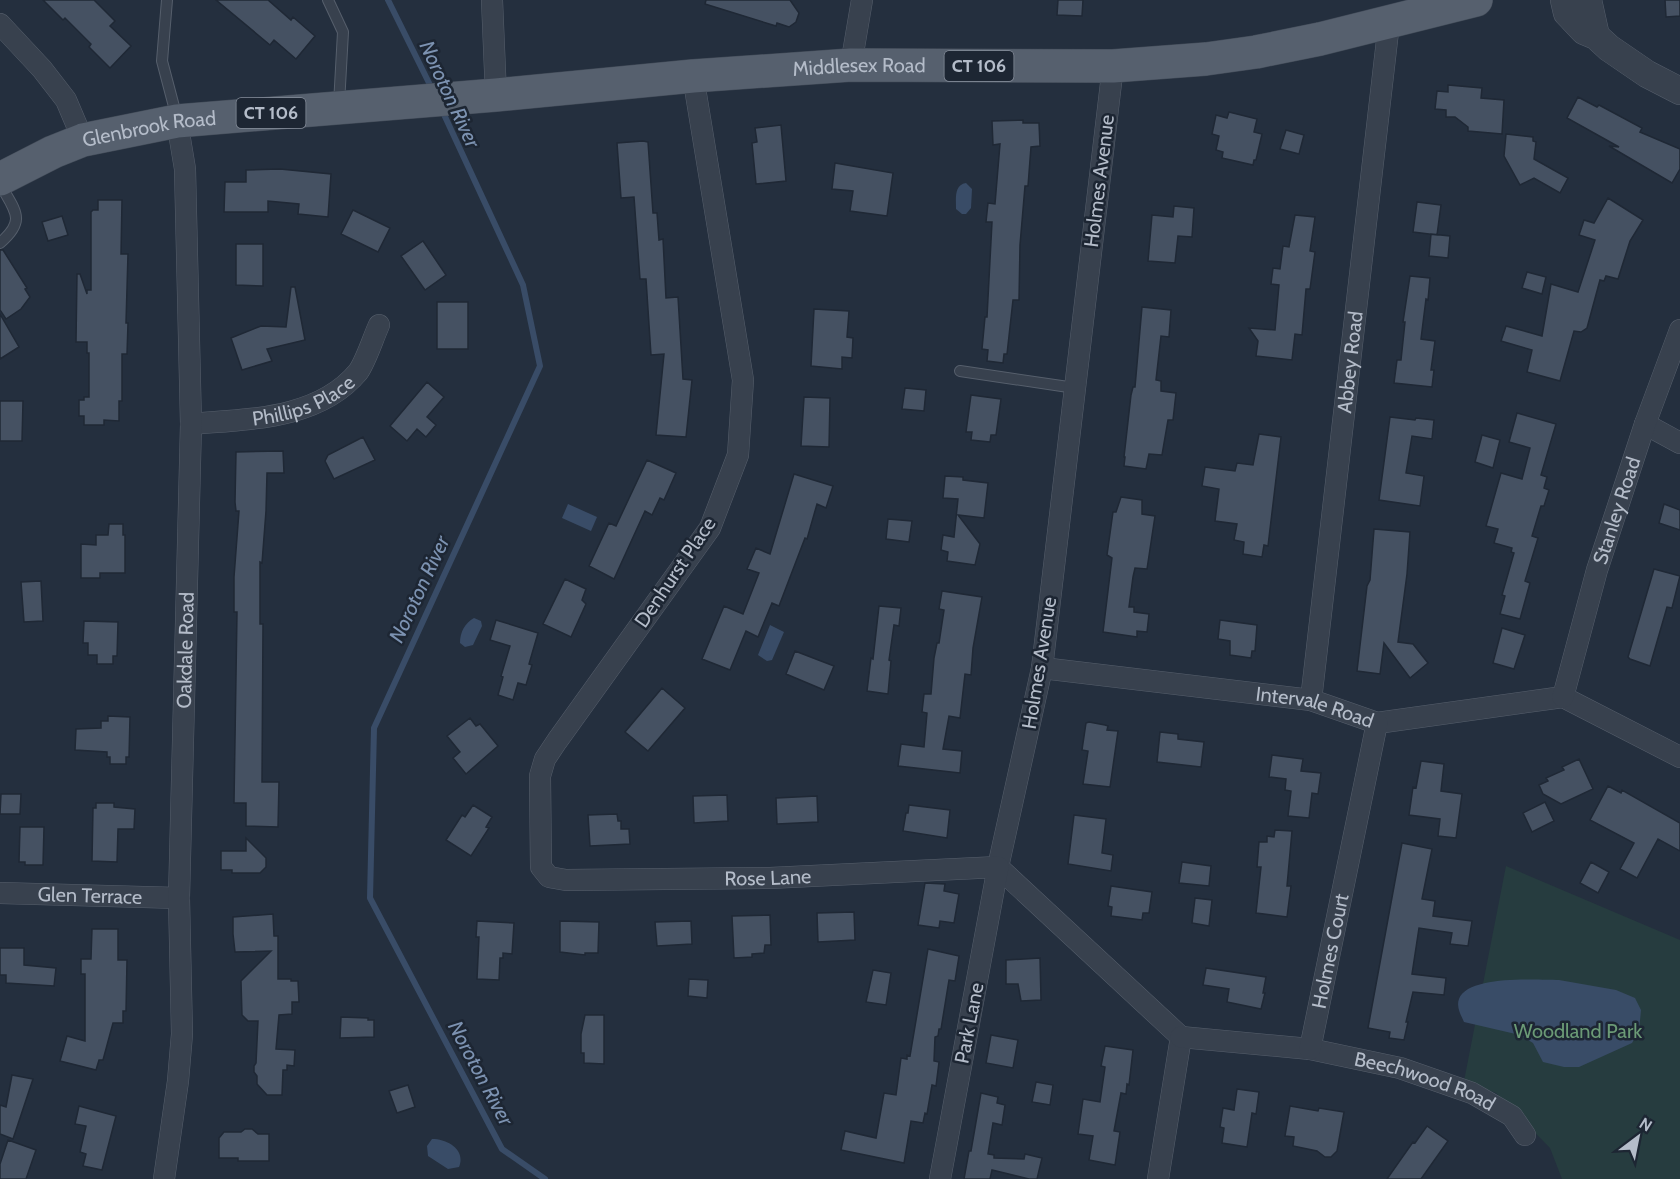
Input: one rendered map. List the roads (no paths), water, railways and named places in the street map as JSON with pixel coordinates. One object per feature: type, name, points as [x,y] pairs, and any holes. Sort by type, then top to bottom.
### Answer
[{"type":"main road","name":"Middlesex Road","points":[[415,101],[693,76],[851,65],[1113,66],[1206,59],[1256,52],[1389,23],[1476,0]]},
{"type":"main road","name":"Glenbrook Road","points":[[0,179],[53,152],[83,140],[177,121],[415,101]]},
{"type":"street","points":[[486,96],[492,0]]},
{"type":"street","points":[[851,65],[862,0]]},
{"type":"street","points":[[1564,0],[1567,13],[1584,31],[1596,36],[1647,74],[1680,91]]},
{"type":"street","points":[[1588,0],[1596,36]]},
{"type":"street","name":"Abbey Road","points":[[1311,700],[1389,23]]},
{"type":"street","points":[[0,24],[42,69],[66,100],[83,140]]},
{"type":"street","name":"Holmes Avenue","points":[[998,867],[1042,668],[1113,66]]},
{"type":"street","name":"Denhurst Place","points":[[542,867],[540,776],[545,759],[710,528],[738,455],[743,380],[693,76]]},
{"type":"street","name":"Oakdale Road","points":[[164,1179],[183,1034],[179,898],[191,424],[185,169],[177,121]]},
{"type":"street","name":"Phillips Place","points":[[191,424],[275,416],[303,408],[332,394],[358,371],[379,325]]},
{"type":"street","name":"Stanley Road","points":[[1563,697],[1597,570],[1645,424],[1680,330]]},
{"type":"street","points":[[1645,424],[1680,443]]},
{"type":"street","name":"Intervale Road","points":[[1042,668],[1311,700],[1377,723],[1563,697]]},
{"type":"street","points":[[1563,697],[1680,756]]},
{"type":"street","name":"Holmes Court","points":[[1310,1049],[1377,723]]},
{"type":"street","name":"Rose Lane","points":[[542,867],[549,877],[566,880],[770,878],[998,867]]},
{"type":"street","points":[[998,867],[1181,1037],[1310,1049]]},
{"type":"street","name":"Park Lane","points":[[940,1179],[998,867]]},
{"type":"street","name":"Glen Terrace","points":[[0,892],[179,898]]},
{"type":"street","points":[[1158,1179],[1181,1037]]},
{"type":"street","name":"Beechwood Road","points":[[1310,1049],[1400,1068],[1472,1093],[1512,1116],[1525,1135]]},
{"type":"lane","points":[[167,0],[162,61],[177,121]]},
{"type":"lane","points":[[328,0],[343,32],[352,106]]},
{"type":"lane","points":[[0,184],[15,211],[17,220],[12,233],[0,243]]},
{"type":"lane","points":[[960,371],[1075,388]]},
{"type":"water","points":[[966,183],[972,189],[971,208],[966,214],[962,214],[956,209],[956,196],[959,186]]},
{"type":"water","points":[[568,504],[597,517],[591,531],[562,518]]},
{"type":"water","points":[[474,618],[481,621],[482,626],[473,645],[465,647],[460,643],[461,635],[466,625]]},
{"type":"water","points":[[770,625],[784,632],[772,660],[767,661],[758,655]]},
{"type":"water","points":[[1504,980],[1559,980],[1616,990],[1635,998],[1641,1010],[1639,1031],[1632,1043],[1579,1067],[1564,1067],[1543,1062],[1533,1043],[1520,1035],[1464,1022],[1459,1011],[1459,999],[1465,991],[1475,986]]},
{"type":"water","points":[[432,1139],[449,1143],[458,1151],[461,1161],[459,1167],[448,1169],[428,1156],[427,1146]]},
{"type":"waterway","name":"Noroton River","points":[[388,0],[433,91]]},
{"type":"waterway","name":"Noroton River","points":[[441,108],[523,285],[540,366],[374,728],[370,898],[502,1149],[545,1179]]},
{"type":"park label","name":"Woodland Park","points":[[1578,1031]]}]
